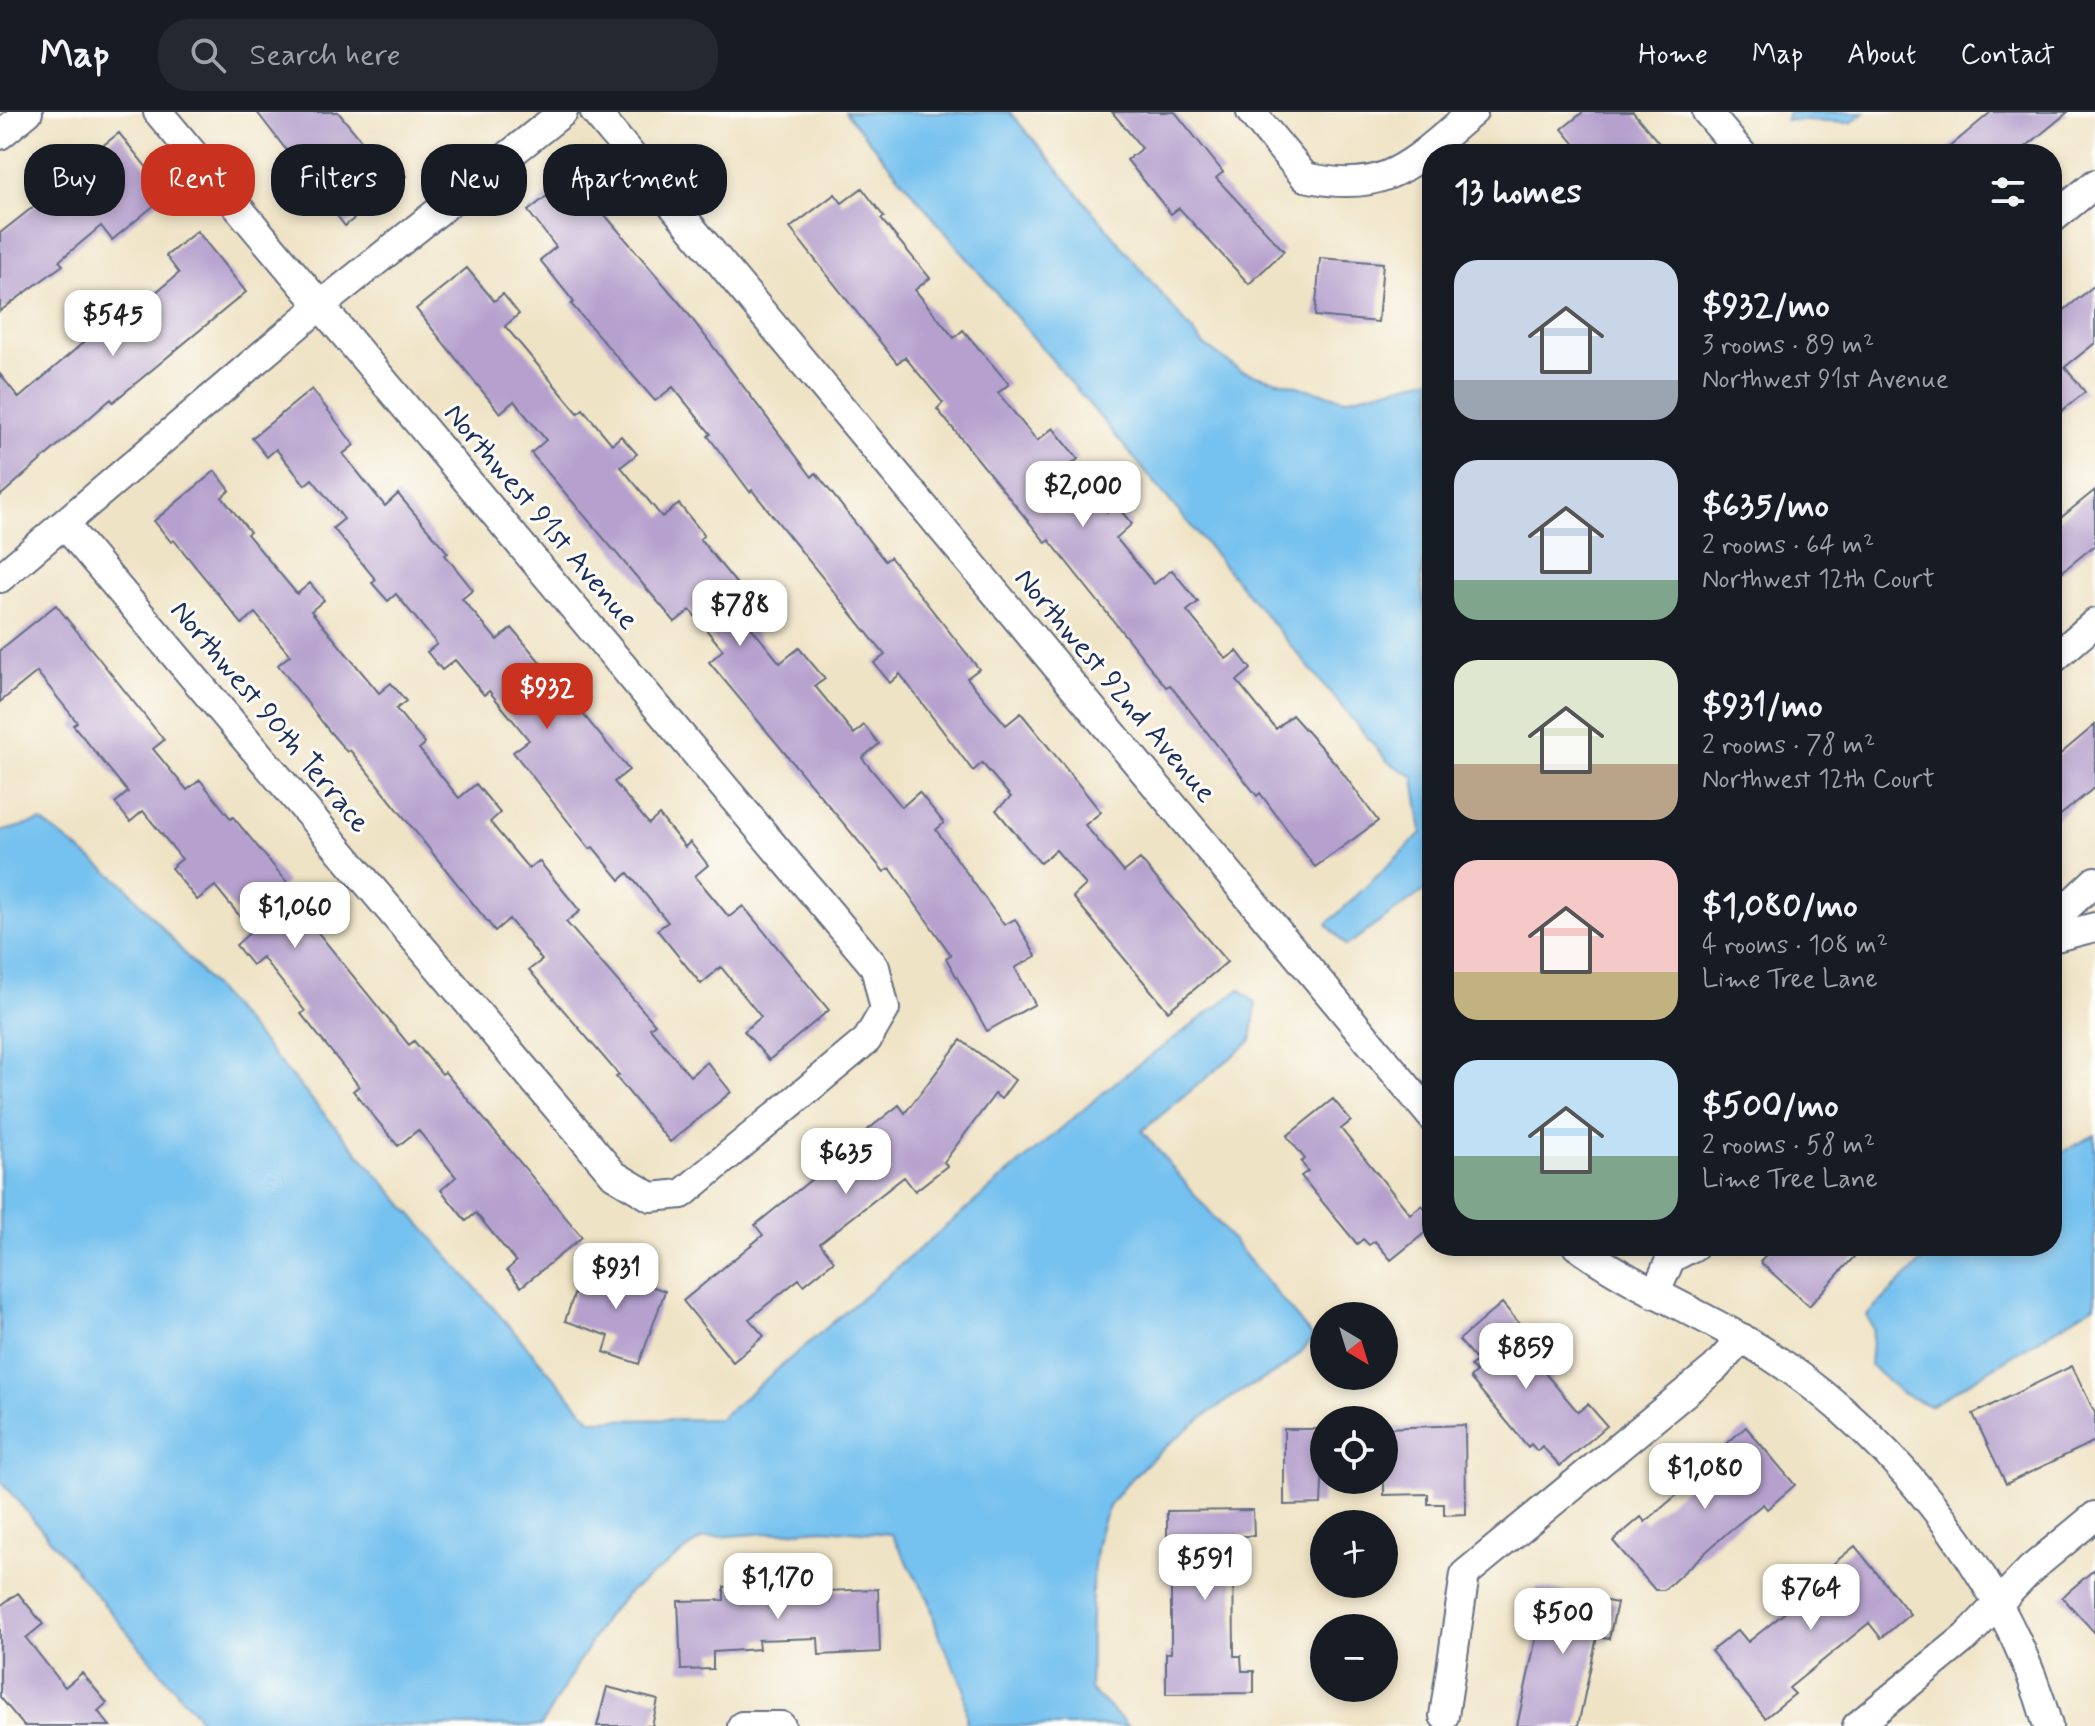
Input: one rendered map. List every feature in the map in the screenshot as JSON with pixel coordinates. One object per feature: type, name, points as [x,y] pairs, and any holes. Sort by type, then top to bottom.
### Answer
[{"type":"street","points":[[0,135],[28,112]]},
{"type":"street","name":"Northwest 91st Avenue","points":[[158,112],[875,967],[885,1009],[867,1040],[682,1194],[651,1197]]},
{"type":"street","points":[[0,578],[321,305],[563,112]]},
{"type":"street","name":"Northwest 92nd Avenue","points":[[595,112],[1422,1105]]},
{"type":"street","points":[[1251,112],[1305,177],[1358,185],[1391,176],[1422,152]]},
{"type":"street","points":[[1432,144],[1473,112]]},
{"type":"street","points":[[1707,112],[1734,144]]},
{"type":"street","points":[[2062,211],[2095,184]]},
{"type":"street","name":"Northwest 90th Terrace","points":[[64,524],[614,1175],[651,1197]]},
{"type":"street","points":[[2062,651],[2095,623]]},
{"type":"street","points":[[2062,912],[2095,881]]},
{"type":"street","points":[[2062,935],[2095,927]]},
{"type":"street","points":[[1593,1256],[1655,1294],[1742,1338],[1823,1392],[1919,1487],[1998,1604],[2048,1726]]},
{"type":"street","points":[[1655,1294],[1671,1258],[1675,1256]]},
{"type":"street","points":[[1444,1716],[1465,1574],[1715,1368],[1742,1338]]},
{"type":"street","points":[[1857,1726],[1966,1637],[2031,1569],[2095,1516]]},
{"type":"street","points":[[742,1726],[781,1726]]},
{"type":"water","points":[[845,112],[1010,112],[1204,345],[1241,371],[1345,399],[1422,380],[1422,833],[1414,777],[1388,762]]},
{"type":"water","points":[[1789,112],[1865,112],[1851,123],[1785,120]]},
{"type":"water","points":[[41,821],[123,883],[591,1420],[719,1419],[1117,1081],[1240,989],[1256,1004],[1251,1041],[1142,1131],[1310,1333],[1310,1341],[1284,1367],[1226,1401],[1162,1450],[1130,1480],[1109,1507],[1093,1570],[1090,1689],[1128,1726],[967,1726],[964,1688],[938,1634],[929,1600],[891,1534],[823,1529],[703,1538],[629,1592],[605,1618],[541,1726],[206,1726],[0,1480],[0,832]]},
{"type":"water","points":[[1422,833],[1422,892],[1346,946],[1327,924]]},
{"type":"water","points":[[2095,1135],[2095,1305],[1930,1406],[1901,1393],[1870,1365],[1873,1329],[1867,1315],[1928,1256],[2062,1256],[2062,1152]]},
{"type":"building","points":[[257,112],[338,112],[364,144],[282,144]]},
{"type":"building","points":[[1112,112],[1175,112],[1223,172],[1216,178],[1284,251],[1249,284],[1179,208],[1171,214],[1127,160],[1142,148]]},
{"type":"building","points":[[1583,112],[1633,112],[1659,143],[1575,144],[1562,129]]},
{"type":"building","points":[[1991,112],[2068,112],[2029,144],[1953,144]]},
{"type":"building","points":[[119,133],[141,160],[141,216],[112,240],[101,226],[59,261],[63,265],[0,311],[0,233],[24,214],[125,216],[125,144],[105,144]]},
{"type":"building","points":[[862,188],[884,217],[881,219],[930,278],[915,290],[954,338],[963,330],[1009,384],[998,393],[1037,441],[1053,428],[1078,459],[1070,466],[1107,512],[1116,505],[1132,524],[1116,538],[1154,584],[1172,570],[1198,602],[1187,611],[1226,659],[1237,651],[1251,669],[1237,681],[1276,729],[1292,715],[1336,764],[1378,821],[1315,867],[1260,793],[1257,796],[1170,685],[1166,687],[1049,540],[1046,543],[937,409],[943,403],[905,357],[897,363],[790,228],[835,194],[842,203]]},
{"type":"building","points":[[543,199],[543,216],[606,216],[683,307],[812,477],[816,473],[885,561],[890,557],[979,669],[967,678],[1006,725],[1021,713],[1101,812],[1085,825],[1124,872],[1140,859],[1227,962],[1168,1011],[1073,897],[1086,885],[1056,850],[1040,863],[996,810],[1011,797],[982,763],[973,771],[900,674],[890,683],[874,663],[885,655],[752,490],[750,492],[708,436],[711,434],[673,387],[655,401],[571,304],[574,302],[540,260],[556,247],[528,211]]},
{"type":"building","points":[[337,216],[357,216],[345,226]]},
{"type":"building","points":[[197,231],[246,292],[113,402],[111,399],[0,496],[0,374],[19,398],[107,322],[99,312],[119,296],[132,312],[179,273],[166,256]]},
{"type":"building","points":[[1320,258],[1383,263],[1378,322],[1315,316]]},
{"type":"building","points":[[467,268],[494,301],[503,294],[519,314],[505,326],[578,413],[583,409],[612,444],[621,436],[637,454],[621,467],[662,517],[679,504],[704,535],[700,539],[753,604],[741,615],[780,663],[799,648],[825,679],[815,686],[854,734],[864,725],[879,744],[862,758],[902,807],[919,792],[944,823],[936,830],[1004,925],[1015,919],[1036,956],[1015,968],[1035,1004],[987,1031],[946,958],[951,955],[890,868],[884,872],[709,662],[723,650],[690,610],[675,622],[531,453],[546,440],[514,401],[500,413],[416,309]]},
{"type":"building","points":[[2095,285],[2095,343],[2065,367],[2085,392],[2062,411],[2062,312]]},
{"type":"building","points":[[312,389],[354,445],[343,454],[385,506],[398,494],[448,553],[445,555],[473,590],[462,599],[497,640],[512,628],[629,770],[614,782],[649,824],[659,815],[685,847],[690,842],[708,865],[695,876],[729,917],[743,906],[829,1010],[769,1060],[744,1031],[761,1017],[721,967],[701,984],[657,930],[668,922],[628,873],[620,880],[593,847],[590,849],[513,752],[529,740],[489,691],[484,695],[455,660],[442,670],[427,652],[437,644],[396,594],[388,601],[372,583],[376,580],[333,528],[344,519],[312,479],[305,485],[276,449],[267,457],[252,438]]},
{"type":"building","points":[[215,471],[230,490],[222,497],[250,532],[247,534],[297,594],[310,583],[324,600],[311,611],[379,693],[391,683],[406,701],[396,709],[425,744],[419,749],[459,798],[476,784],[500,813],[490,822],[529,869],[539,861],[580,911],[566,922],[655,1024],[650,1028],[690,1076],[707,1062],[731,1092],[670,1142],[616,1077],[619,1075],[529,970],[542,960],[509,919],[495,931],[350,750],[347,752],[330,732],[278,665],[290,655],[255,613],[242,624],[174,540],[171,542],[154,521]]},
{"type":"building","points":[[2095,490],[2095,545],[2062,572],[2062,517]]},
{"type":"building","points":[[56,605],[164,740],[153,749],[187,790],[200,780],[231,819],[233,817],[287,882],[281,887],[409,1045],[414,1041],[442,1074],[445,1072],[582,1237],[521,1287],[507,1270],[516,1262],[476,1213],[466,1221],[441,1190],[456,1177],[418,1130],[398,1146],[353,1091],[359,1086],[301,1014],[305,1011],[262,957],[252,965],[236,945],[252,931],[215,886],[197,900],[171,868],[182,859],[143,811],[130,822],[115,803],[128,792],[73,725],[77,722],[37,672],[0,702],[0,650]]},
{"type":"building","points":[[2095,725],[2095,787],[2062,814],[2062,753]]},
{"type":"building","points":[[961,1040],[1015,1080],[1001,1099],[995,1094],[944,1162],[947,1166],[915,1191],[904,1177],[820,1243],[834,1261],[804,1285],[799,1279],[749,1319],[764,1336],[733,1362],[683,1301],[763,1235],[755,1225],[833,1162],[831,1159],[899,1105],[905,1113]]},
{"type":"building","points":[[1333,1099],[1351,1121],[1341,1129],[1410,1214],[1422,1205],[1422,1235],[1391,1260],[1375,1241],[1369,1245],[1363,1239],[1357,1244],[1301,1176],[1308,1171],[1301,1162],[1305,1159],[1287,1136]]},
{"type":"building","points":[[1765,1256],[1855,1256],[1809,1306],[1760,1262]]},
{"type":"building","points":[[585,1263],[665,1291],[639,1364],[604,1352],[609,1336],[565,1321]]},
{"type":"building","points":[[1502,1303],[1519,1323],[1509,1331],[1578,1412],[1588,1404],[1607,1426],[1560,1466],[1542,1446],[1537,1451],[1531,1444],[1528,1447],[1470,1378],[1476,1372],[1470,1366],[1477,1361],[1459,1340]]},
{"type":"building","points":[[2072,1366],[2095,1413],[2095,1441],[2006,1484],[1973,1414]]},
{"type":"building","points":[[1465,1425],[1466,1514],[1444,1515],[1444,1504],[1428,1504],[1428,1494],[1384,1495],[1398,1494],[1398,1427]]},
{"type":"building","points":[[1746,1427],[1795,1485],[1767,1509],[1763,1504],[1728,1532],[1664,1590],[1655,1590],[1613,1541],[1641,1517],[1645,1522],[1724,1455],[1719,1450]]},
{"type":"building","points":[[1284,1429],[1310,1429],[1310,1494],[1321,1494],[1321,1504],[1284,1505]]},
{"type":"building","points":[[1253,1510],[1254,1536],[1242,1536],[1242,1549],[1233,1549],[1234,1656],[1241,1656],[1242,1671],[1254,1671],[1254,1693],[1166,1694],[1166,1653],[1171,1653],[1171,1549],[1167,1549],[1167,1511]]},
{"type":"building","points":[[1855,1546],[1910,1614],[1881,1638],[1869,1623],[1789,1688],[1795,1694],[1765,1718],[1711,1651],[1738,1630],[1748,1642],[1798,1602],[1831,1571],[1828,1568]]},
{"type":"building","points":[[2095,1569],[2095,1633],[2062,1597]]},
{"type":"building","points":[[826,1583],[826,1591],[878,1589],[880,1652],[819,1655],[818,1638],[758,1640],[759,1649],[713,1652],[713,1669],[681,1670],[678,1601],[724,1600],[724,1587]]},
{"type":"building","points":[[1537,1587],[1617,1603],[1609,1639],[1597,1637],[1578,1726],[1517,1726],[1539,1624],[1530,1622]]},
{"type":"building","points":[[18,1593],[43,1624],[26,1638],[65,1687],[82,1673],[107,1703],[98,1711],[110,1726],[24,1726],[0,1697],[0,1606]]},
{"type":"building","points":[[607,1687],[658,1700],[652,1726],[597,1726]]}]
